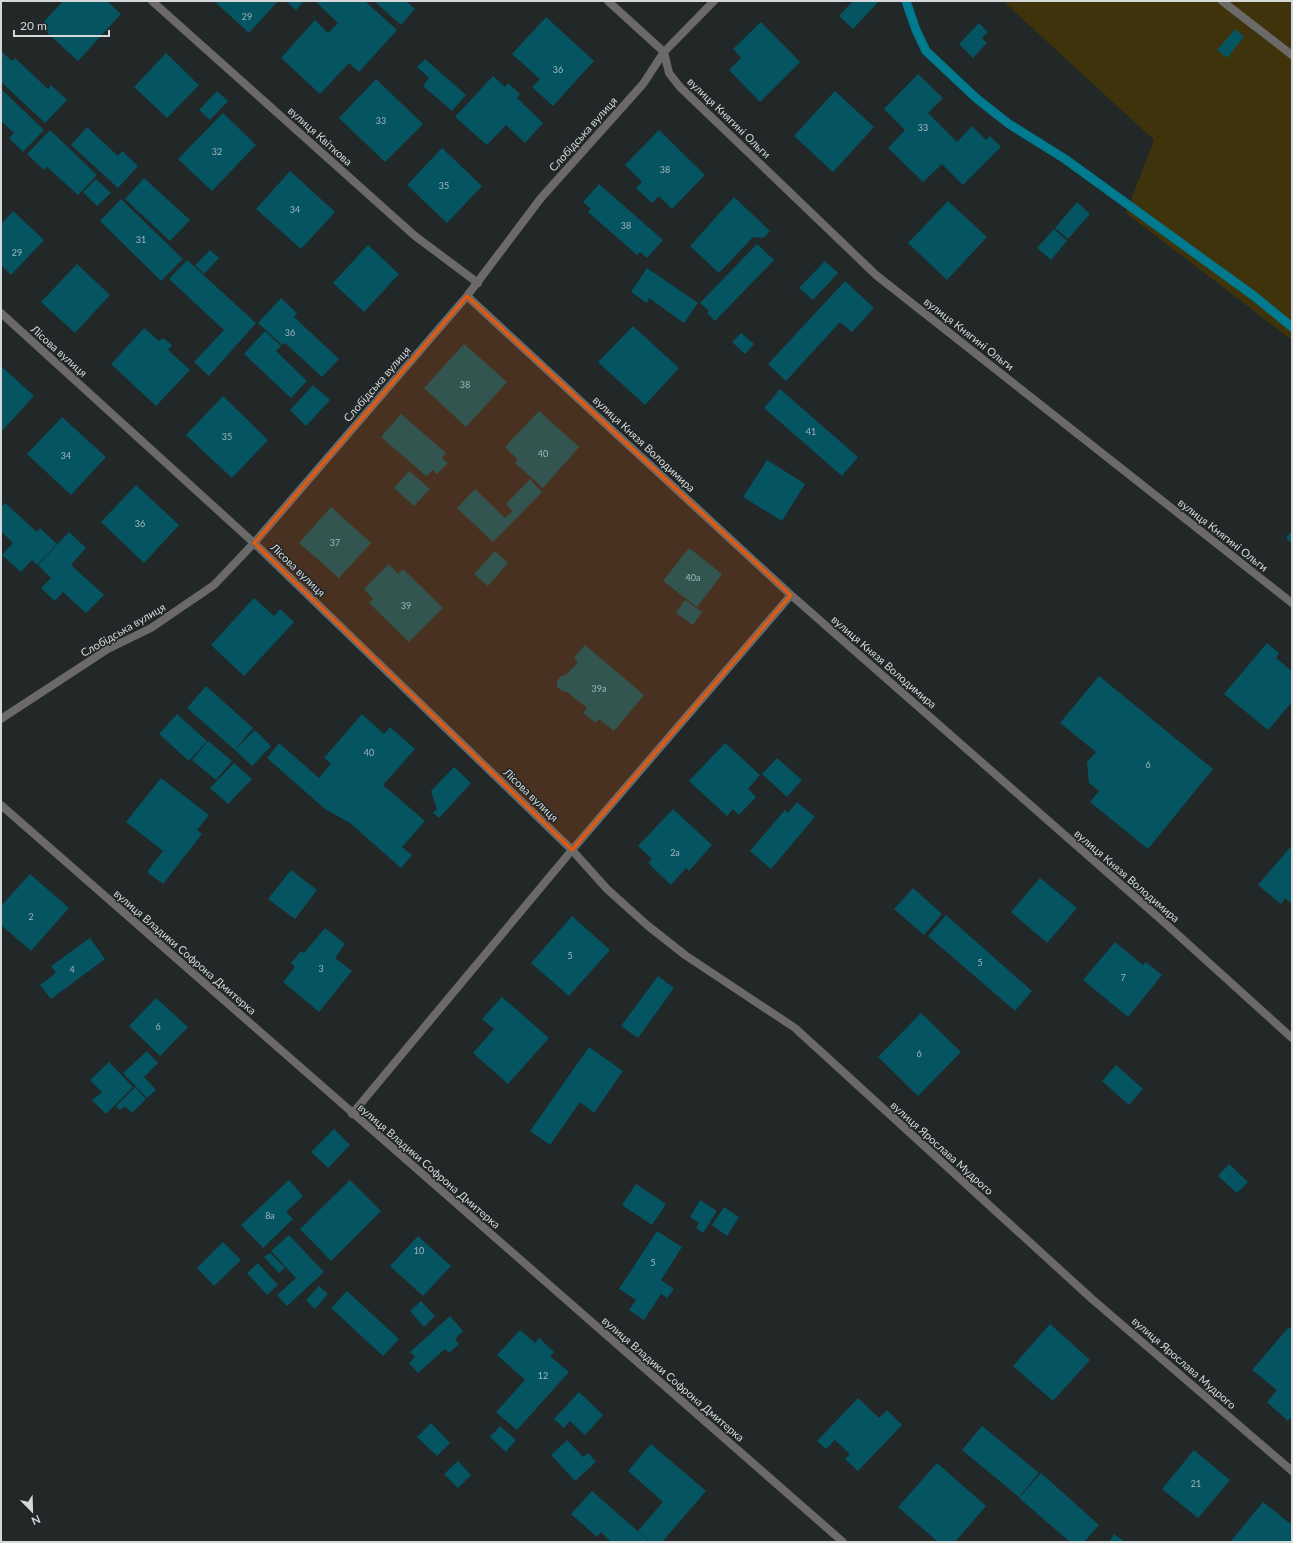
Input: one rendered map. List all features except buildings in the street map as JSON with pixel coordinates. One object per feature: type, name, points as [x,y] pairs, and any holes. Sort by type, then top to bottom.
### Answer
[{"type":"street","name":"вулиця Квіткова","points":[[152,1],[415,236],[478,283]]},
{"type":"street","points":[[608,1],[664,52]]},
{"type":"street","name":"Слобідська вулиця","points":[[1,719],[108,649],[152,628],[214,585],[254,543],[478,283],[541,198],[643,84],[664,52],[714,1]]},
{"type":"street","points":[[1222,1],[1292,55]]},
{"type":"street","name":"вулиця Княгині Ольги","points":[[664,52],[669,73],[680,87],[876,276],[1292,603]]},
{"type":"street","name":"вулиця Князя Володимира","points":[[467,296],[791,595],[1166,924],[1292,1038]]},
{"type":"street","name":"Лісова вулиця","points":[[1,313],[254,543],[572,850]]},
{"type":"street","points":[[352,1114],[572,850],[791,595]]},
{"type":"street","name":"вулиця Владики Софрона Дмитерка","points":[[1,805],[352,1114],[843,1542]]},
{"type":"street","name":"вулиця Ярослава Мудрого","points":[[572,850],[607,889],[647,925],[685,955],[795,1028],[1092,1299],[1292,1471]]},
{"type":"highlighted area","points":[[467,296],[791,595],[572,850],[254,543]]},
{"type":"shaded area","points":[[1003,1],[1292,1],[1292,340],[1126,213],[1154,140]]},
{"type":"waterway","points":[[906,1],[916,30],[926,51],[976,98],[1009,124],[1065,159],[1254,296],[1292,327]]}]
